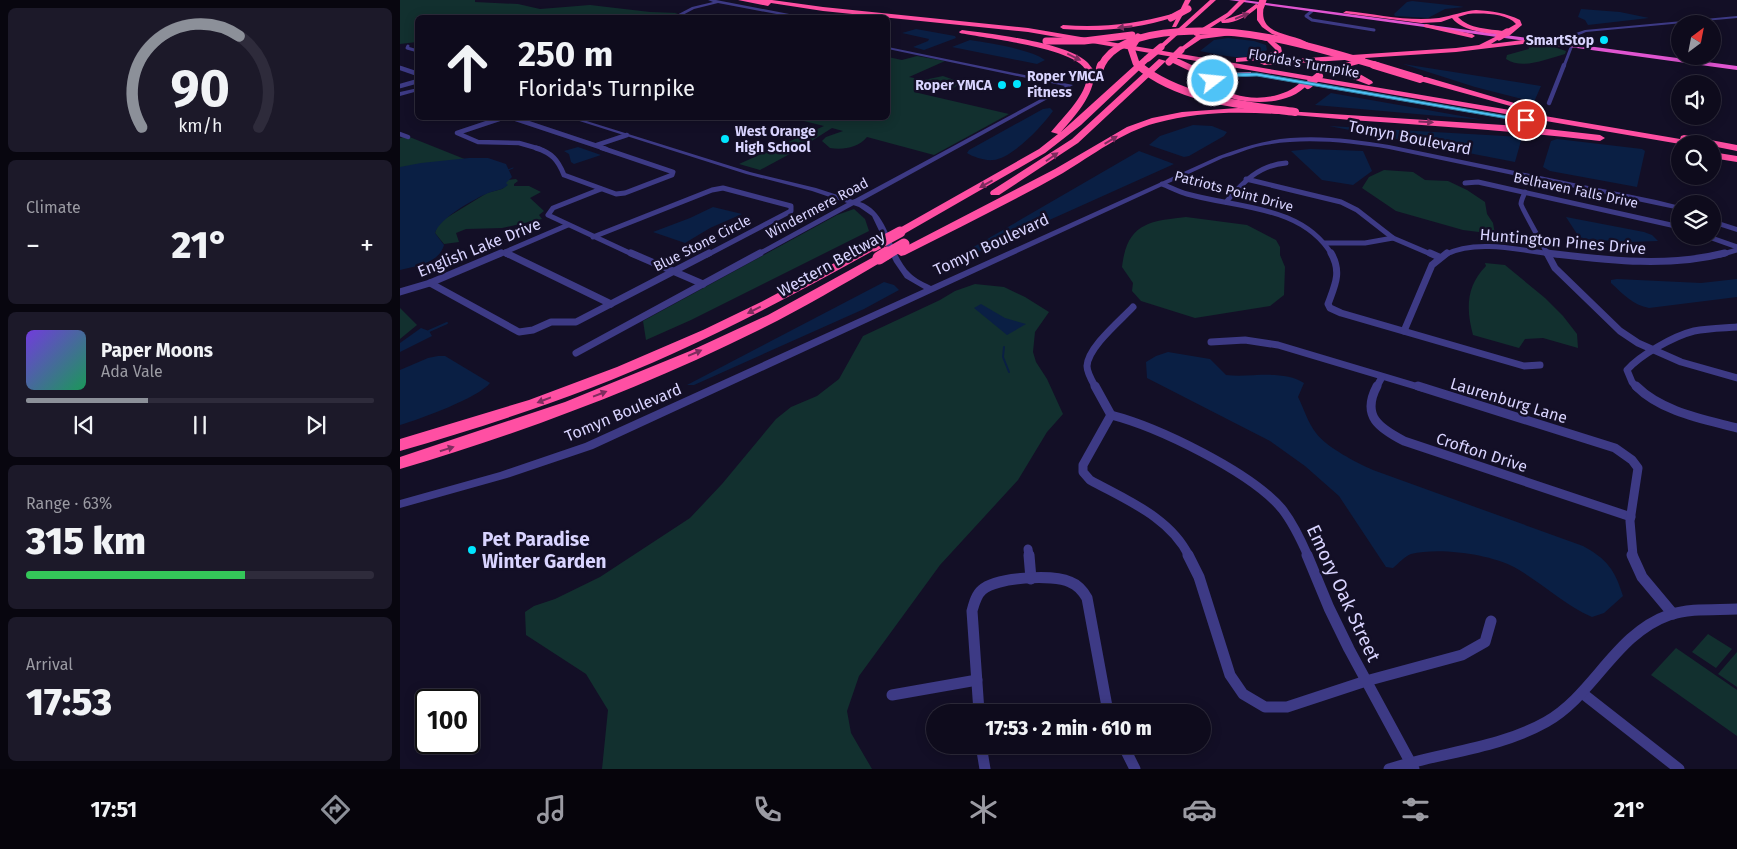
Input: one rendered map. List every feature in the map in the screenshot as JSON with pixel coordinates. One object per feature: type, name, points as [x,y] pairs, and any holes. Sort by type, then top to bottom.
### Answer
[{"type":"highway","name":"Florida's Turnpike","points":[[742,0],[883,15]]},
{"type":"highway","points":[[1161,47],[1188,0]]},
{"type":"highway","points":[[1232,0],[1245,0],[1460,32],[1480,41],[1480,45],[1473,48]]},
{"type":"highway","points":[[1245,0],[1290,8],[1423,21],[1441,20],[1454,14],[1465,12],[1490,13],[1520,21],[1521,25],[1482,48]]},
{"type":"highway","points":[[1178,50],[1229,14],[1245,0]]},
{"type":"highway","name":"Florida's Turnpike","points":[[762,2],[857,15]]},
{"type":"highway","points":[[762,2],[838,15]]},
{"type":"highway","points":[[762,2],[1050,26]]},
{"type":"highway","name":"Western Beltway","points":[[400,445],[524,408],[737,335],[1012,183],[1055,155],[1091,127],[1159,59],[1161,47],[1216,3]]},
{"type":"highway","name":"Western Beltway","points":[[1212,11],[1216,3]]},
{"type":"highway","points":[[906,23],[1046,41],[1096,40],[1224,22],[1246,14],[1261,3]]},
{"type":"highway","points":[[1261,3],[1260,21],[1268,29],[1290,39],[1422,79]]},
{"type":"highway","points":[[1196,4],[1138,37],[1131,48],[1135,61],[1145,71],[1162,81],[1182,89],[1215,99],[1294,113]]},
{"type":"highway","points":[[1346,13],[1571,45]]},
{"type":"highway","points":[[1159,59],[1194,68],[1212,90],[1236,98],[1263,100],[1280,99],[1298,94],[1322,71],[1348,62],[1473,48],[1486,45],[1504,35],[1519,25],[1518,21],[1506,16],[1486,13],[1464,13],[1454,16],[1459,22],[1480,29],[1571,45]]},
{"type":"highway","name":"Florida's Turnpike","points":[[890,16],[979,24],[1071,37],[1671,140]]},
{"type":"highway","points":[[1060,27],[1125,27],[1171,17]]},
{"type":"highway","points":[[1363,18],[1737,67]]},
{"type":"highway","name":"Florida's Turnpike","points":[[890,19],[1030,34],[1159,59],[1325,85],[1671,146]]},
{"type":"highway","points":[[890,20],[1005,39],[1064,52],[1081,60],[1090,70],[1091,77],[1084,93]]},
{"type":"highway","points":[[1178,50],[1200,23]]},
{"type":"highway","points":[[977,214],[1044,174],[1073,153],[1094,136],[1159,59],[1178,50],[1197,38],[1226,34],[1261,38],[1274,43],[1279,49],[1277,53],[1270,56],[1250,60],[1224,59],[1193,54],[1106,40],[979,24]]},
{"type":"highway","points":[[1015,167],[1057,132],[1072,114],[1110,52],[1128,42],[1160,34],[1210,32],[1253,35],[1292,42],[1529,110],[1737,148]]},
{"type":"highway","points":[[1193,54],[1237,61],[1267,63],[1371,58],[1482,48],[1523,42],[1571,45]]},
{"type":"highway","points":[[1371,58],[1352,63],[1348,65],[1347,70],[1356,78],[1373,84],[1435,100]]},
{"type":"highway","name":"Western Beltway","points":[[902,243],[1042,151],[1159,59]]},
{"type":"highway","points":[[1306,85],[1294,93],[1285,96],[1254,98],[1224,93],[1214,88],[1211,83],[1216,78],[1226,75],[1249,74],[1325,85]]},
{"type":"highway","points":[[877,256],[902,243],[977,214],[1136,126],[1154,120],[1189,114],[1206,112],[1294,113],[1546,132],[1671,147]]},
{"type":"highway","points":[[1721,148],[1737,151]]},
{"type":"highway","points":[[1721,155],[1737,158]]},
{"type":"highway","name":"Western Beltway","points":[[400,463],[527,422],[645,367],[750,312],[877,256]]},
{"type":"street","points":[[710,0],[792,15]]},
{"type":"street","points":[[679,15],[693,8],[720,1]]},
{"type":"street","points":[[1313,10],[1306,16],[1312,20],[1374,30]]},
{"type":"street","points":[[1550,103],[1574,35],[1585,31],[1737,17]]},
{"type":"street","points":[[408,46],[407,48],[415,50]]},
{"type":"street","name":"Windermere Road","points":[[576,353],[1070,85],[890,48]]},
{"type":"street","points":[[400,68],[415,73]]},
{"type":"street","points":[[400,72],[407,71]]},
{"type":"street","points":[[400,86],[415,82]]},
{"type":"street","points":[[400,94],[415,90]]},
{"type":"street","points":[[495,120],[457,133],[478,142],[519,143],[546,151],[557,159],[564,175],[616,194],[626,193],[672,175],[673,172],[519,120]]},
{"type":"street","points":[[579,120],[748,173],[814,189],[862,204],[875,215],[898,262],[908,276],[930,290]]},
{"type":"street","points":[[400,134],[408,137]]},
{"type":"street","points":[[597,145],[627,135]]},
{"type":"street","name":"Tomyn Boulevard","points":[[400,504],[516,470],[589,446],[1239,149],[1282,141],[1331,140],[1386,146],[1671,206]]},
{"type":"street","points":[[1226,202],[1253,173],[1265,166],[1286,163]]},
{"type":"street","points":[[1246,180],[1341,202],[1357,210],[1393,238],[1439,257],[1432,265],[1404,331],[1524,366],[1540,365]]},
{"type":"street","name":"Belhaven Falls Drive","points":[[1465,183],[1478,182],[1671,225]]},
{"type":"street","name":"Patriots Point Drive","points":[[1162,184],[1186,194],[1276,213],[1307,227],[1325,243],[1336,262],[1338,278],[1328,304],[1330,308],[1341,314],[1404,331]]},
{"type":"street","name":"Blue Stone Circle","points":[[430,283],[518,332],[533,330],[552,322],[576,322],[791,211],[792,206],[723,188],[712,190],[593,237]]},
{"type":"street","points":[[601,189],[553,208],[548,215],[593,237],[703,284]]},
{"type":"street","points":[[1525,192],[1521,204],[1523,212],[1532,223],[1555,268],[1620,331],[1655,351],[1700,368],[1737,378]]},
{"type":"street","name":"Tomyn Boulevard","points":[[1615,195],[1671,210]]},
{"type":"street","points":[[1721,219],[1737,224]]},
{"type":"street","points":[[1721,224],[1737,230]]},
{"type":"street","name":"English Lake Drive","points":[[400,292],[430,283],[568,225]]},
{"type":"street","points":[[1325,243],[1365,243],[1393,238]]},
{"type":"street","points":[[1721,242],[1737,249]]},
{"type":"street","name":"Huntington Pines Drive","points":[[1439,257],[1468,247],[1490,247],[1620,261],[1658,262],[1687,261],[1715,257],[1737,249]]},
{"type":"street","points":[[505,253],[611,304]]},
{"type":"street","points":[[1133,307],[1097,346],[1088,361],[1088,372],[1092,383],[1111,415],[1083,466],[1083,472],[1090,480],[1156,517],[1171,531],[1187,552],[1199,577],[1230,675],[1243,694],[1265,707],[1287,707],[1366,681],[1462,655],[1485,642],[1491,621]]},
{"type":"street","points":[[1737,326],[1682,335],[1635,361],[1628,370],[1629,379],[1654,401],[1676,410],[1737,428]]},
{"type":"street","name":"Laurenburg Lane","points":[[1211,342],[1229,338],[1277,344],[1615,448],[1632,460],[1638,468],[1630,517],[1631,554],[1638,572],[1650,589],[1673,614]]},
{"type":"street","name":"Crofton Drive","points":[[1382,377],[1370,401],[1370,410],[1376,421],[1388,434],[1630,517]]},
{"type":"street","name":"Emory Oak Street","points":[[1111,415],[1144,424],[1222,465],[1258,489],[1281,508],[1302,539],[1328,608],[1412,765]]},
{"type":"street","points":[[1028,549],[1031,579]]},
{"type":"street","points":[[978,704],[972,611],[975,598],[984,588],[992,585],[1055,577],[1070,581],[1080,588],[1087,598],[1107,704]]},
{"type":"street","points":[[1389,769],[1412,765],[1508,739],[1548,721],[1582,693],[1618,650],[1641,630],[1673,614],[1737,609]]},
{"type":"street","points":[[892,695],[977,680]]},
{"type":"street","points":[[1582,693],[1679,769]]},
{"type":"street","points":[[982,754],[985,769]]},
{"type":"street","points":[[1128,754],[1135,769]]},
{"type":"green space","points":[[400,0],[475,0],[475,2],[518,4],[540,9],[590,5],[650,12],[678,13],[672,15],[415,15],[415,42],[400,44]]},
{"type":"green space","points":[[1531,44],[1548,45],[1566,51],[1565,54],[1527,64],[1520,64],[1506,59],[1507,55],[1529,49],[1528,46]]},
{"type":"green space","points":[[917,56],[945,61],[909,77],[924,80],[943,76],[960,82],[951,89],[919,90],[914,92],[1009,114],[934,155],[867,137],[859,144],[850,147],[830,148],[822,141],[826,137],[843,131],[832,128],[799,149],[760,170],[739,164],[824,126],[800,120],[890,120],[890,57],[902,60]]},
{"type":"green space","points":[[407,136],[472,162],[400,185],[400,138]]},
{"type":"green space","points":[[1384,170],[1413,172],[1425,180],[1448,181],[1467,190],[1485,202],[1487,214],[1493,223],[1495,234],[1463,230],[1396,211],[1362,188],[1369,177]]},
{"type":"green space","points":[[516,179],[518,181],[514,186],[529,186],[541,192],[530,198],[544,211],[539,215],[542,219],[502,228],[466,229],[456,233],[459,242],[444,244],[435,233],[443,220],[487,193],[502,189],[507,185],[505,183],[508,180]]},
{"type":"green space","points":[[854,209],[865,219],[869,231],[691,320],[646,340],[643,321],[837,215]]},
{"type":"green space","points":[[1186,217],[1247,225],[1276,240],[1280,247],[1280,255],[1285,267],[1284,295],[1270,306],[1195,318],[1141,301],[1132,291],[1133,283],[1122,267],[1129,242],[1134,233],[1150,223]]},
{"type":"green space","points":[[1485,263],[1505,265],[1545,298],[1577,334],[1578,348],[1543,338],[1525,339],[1519,348],[1473,335],[1469,316],[1469,298],[1479,274],[1486,266]]},
{"type":"green space","points":[[975,284],[1004,287],[1049,312],[1035,332],[1033,352],[1036,362],[1047,379],[1063,414],[1047,432],[1018,480],[940,565],[859,676],[847,711],[851,733],[872,769],[602,769],[608,710],[586,674],[526,635],[525,612],[534,606],[555,599],[600,577],[690,518],[722,484],[776,419],[791,407],[817,396],[839,379],[863,336],[955,291]]},
{"type":"green space","points":[[400,308],[417,325],[400,339]]},
{"type":"green space","points":[[1708,634],[1732,649],[1716,668],[1692,652]]},
{"type":"green space","points":[[1676,648],[1737,690],[1737,736],[1651,675]]},
{"type":"green space","points":[[1737,652],[1737,687],[1718,674]]},
{"type":"water","points":[[1407,2],[1464,7],[1445,9],[1428,18],[1395,16],[1394,14]]},
{"type":"water","points":[[1581,9],[1620,12],[1649,18],[1588,25],[1585,20],[1578,17]]},
{"type":"water","points":[[916,29],[955,36],[956,38],[924,50],[913,47],[929,39],[902,33]]},
{"type":"water","points":[[1228,38],[1254,41],[1266,45],[1267,50],[1260,54],[1243,57],[1200,51],[1214,40]]},
{"type":"water","points":[[970,40],[1020,50],[1045,60],[1037,64],[952,47]]},
{"type":"water","points":[[1403,64],[1541,86],[1534,102],[1475,87]]},
{"type":"water","points":[[1331,93],[1484,120],[1315,105]]},
{"type":"water","points":[[1050,108],[1053,111],[1042,124],[1018,148],[1009,154],[990,160],[967,153],[969,150],[1043,109]]},
{"type":"water","points":[[1193,125],[1212,126],[1227,132],[1224,136],[1184,157],[1149,145],[1160,136]]},
{"type":"water","points":[[1329,126],[1522,137],[1515,162]]},
{"type":"water","points":[[1557,139],[1642,149],[1645,151],[1637,187],[1550,171],[1543,167],[1551,141]]},
{"type":"water","points":[[578,147],[601,155],[574,164],[571,162],[569,154],[564,151]]},
{"type":"water","points":[[1310,149],[1363,151],[1372,171],[1353,185],[1322,180],[1291,151]]},
{"type":"water","points":[[1139,151],[1174,164],[954,263],[951,260]]},
{"type":"water","points":[[469,158],[488,158],[506,164],[512,177],[506,183],[508,185],[473,201],[449,216],[435,233],[444,245],[437,256],[427,263],[400,270],[400,167]]},
{"type":"water","points":[[713,207],[742,214],[710,228],[685,243],[653,232],[690,218]]},
{"type":"water","points":[[1566,217],[1644,232],[1652,235],[1658,241],[1627,242],[1584,239],[1579,237]]},
{"type":"water","points":[[1737,279],[1737,297],[1649,308],[1633,302],[1611,283],[1611,280],[1701,283]]},
{"type":"water","points":[[884,282],[894,285],[899,290],[864,309],[694,385],[687,385]]},
{"type":"water","points":[[981,304],[1005,318],[1026,324],[1007,335],[974,308]]},
{"type":"water","points":[[421,328],[429,331],[432,336],[400,352],[400,343]]},
{"type":"water","points":[[1168,352],[1210,359],[1226,375],[1287,376],[1304,383],[1298,397],[1306,416],[1316,433],[1334,449],[1373,470],[1583,546],[1609,566],[1617,579],[1623,596],[1604,613],[1592,617],[1572,606],[1514,567],[1491,558],[1464,553],[1422,552],[1409,555],[1393,568],[1386,567],[1339,496],[1305,466],[1270,441],[1147,378],[1146,362]]},
{"type":"water","points":[[445,356],[490,383],[484,389],[462,401],[400,425],[400,370],[428,358]]},
{"type":"waterway","points":[[508,170],[513,168]]},
{"type":"waterway","points":[[429,331],[447,323]]},
{"type":"waterway","points":[[1004,347],[1003,357],[1009,372]]},
{"type":"place","name":"SmartStop","points":[[1604,40]]},
{"type":"place","name":"Roper YMCA Fitness","points":[[1017,84]]},
{"type":"place","name":"Roper YMCA","points":[[1002,85]]},
{"type":"place","name":"West Orange High School","points":[[725,139]]},
{"type":"place","name":"Pet Paradise Winter Garden","points":[[472,550]]},
{"type":"route","points":[[1213,81],[1226,75],[1257,74],[1526,120]]}]
